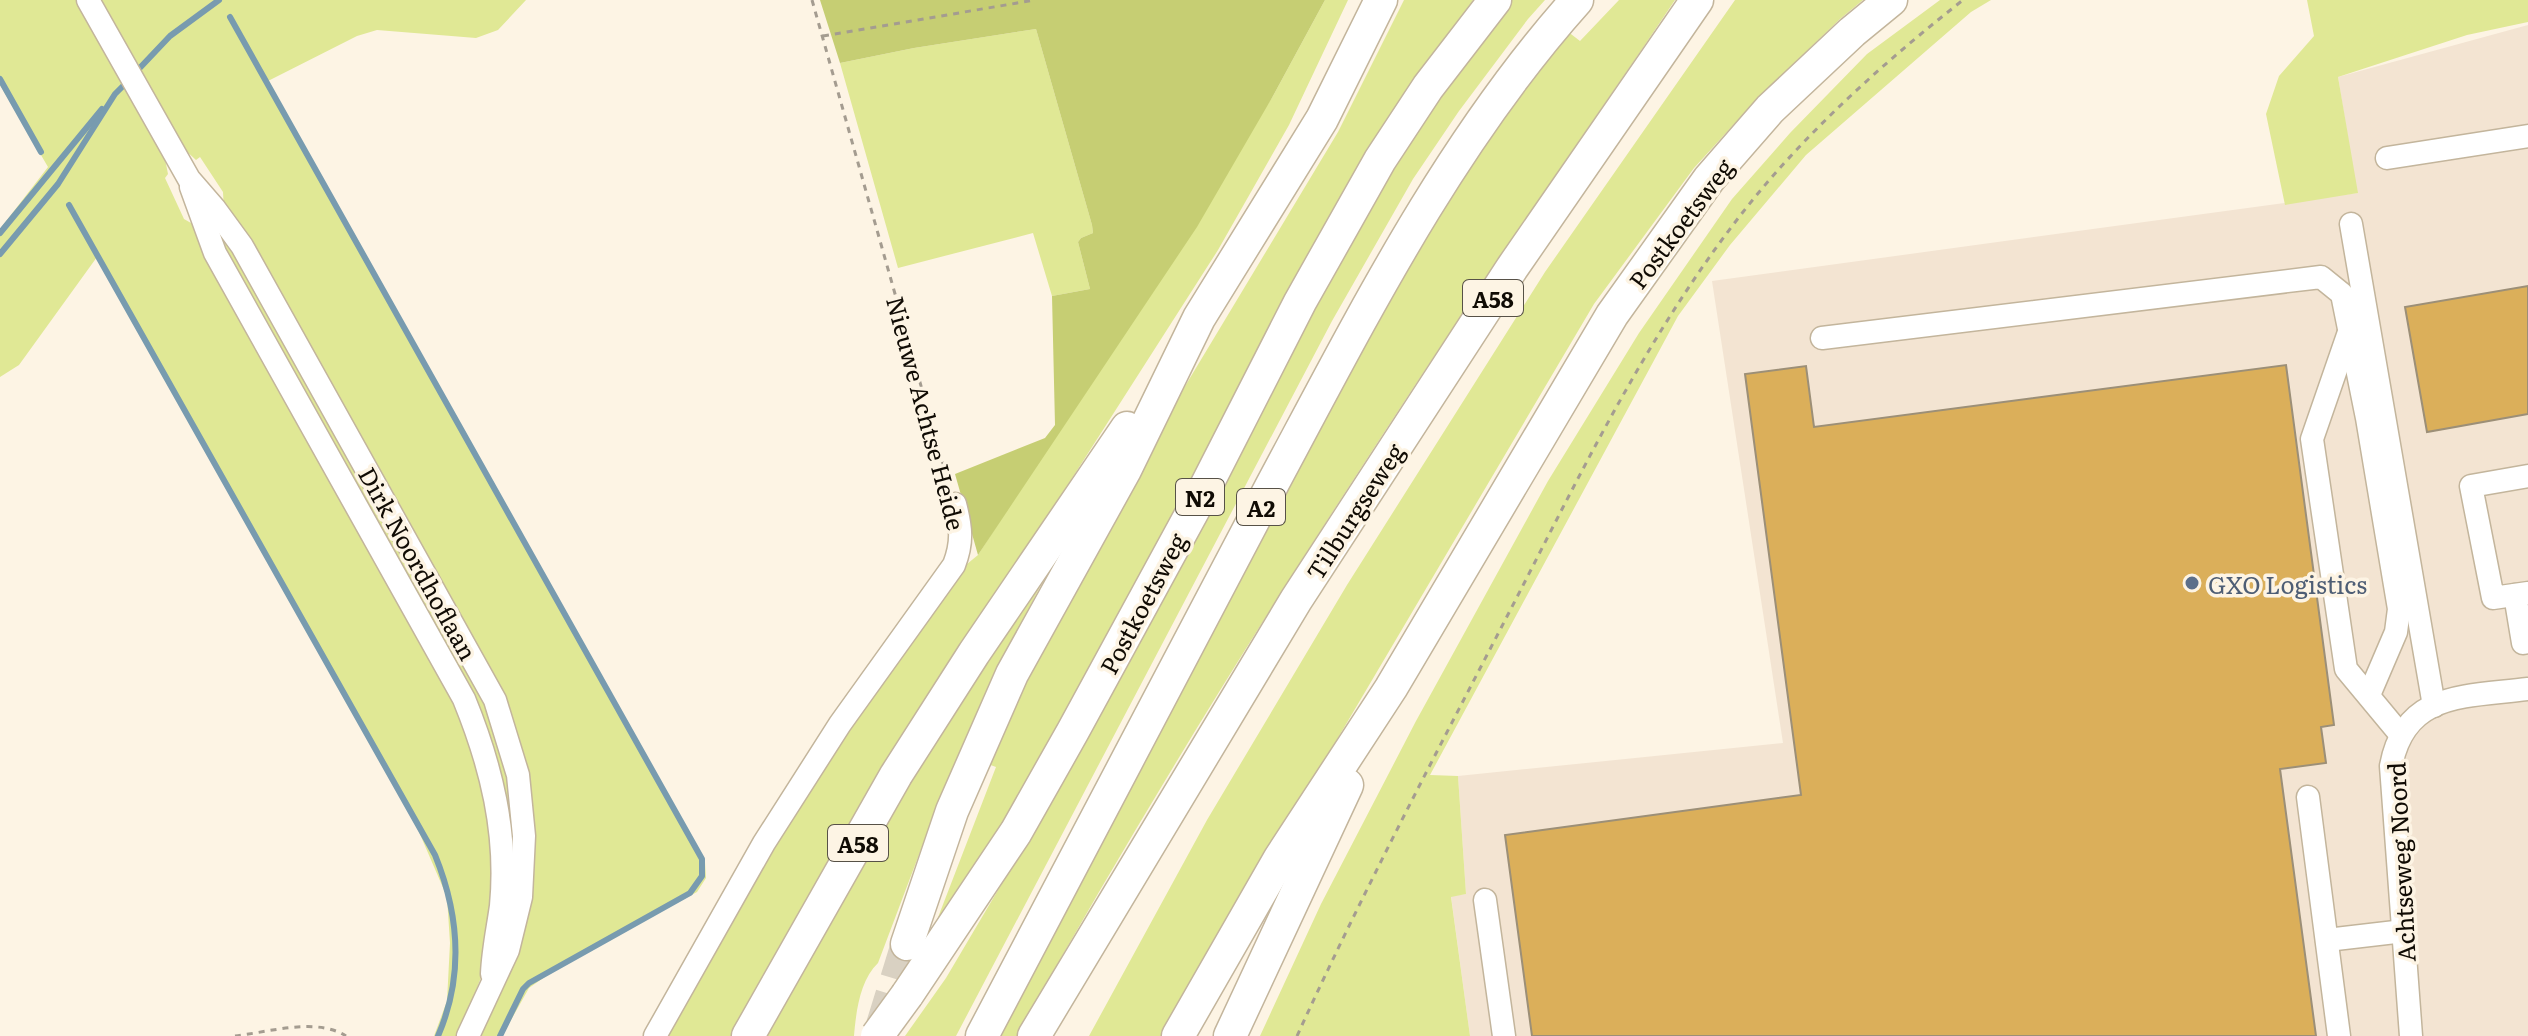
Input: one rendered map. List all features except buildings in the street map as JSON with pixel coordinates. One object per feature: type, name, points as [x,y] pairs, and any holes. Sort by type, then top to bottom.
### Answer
[{"type":"highway","name":"A58","points":[[748,1036],[904,763],[974,653],[1199,318],[1322,119],[1381,0]]},
{"type":"highway","name":"Postkoetsweg","points":[[877,1036],[1016,832],[1201,496],[1300,302],[1380,160],[1428,87],[1495,0]]},
{"type":"highway","name":"A2","points":[[982,1036],[1353,332],[1427,203],[1545,36],[1577,0]]},
{"type":"highway","name":"Tilburgseweg","points":[[1034,1036],[1320,563],[1512,268],[1697,0]]},
{"type":"highway","name":"Postkoetsweg","points":[[1178,1036],[1280,858],[1391,688],[1612,315],[1709,179],[1770,109],[1891,0]]},
{"type":"highway","name":"A58","points":[[907,944],[952,811],[1012,674],[1125,470],[1199,318]]},
{"type":"highway","name":"Postkoetsweg","points":[[1230,1036],[1391,688]]},
{"type":"highway","points":[[1056,1036],[1139,862]]},
{"type":"street","name":"Dirk Noordhoflaan","points":[[88,0],[189,179],[215,253],[464,699],[481,739],[493,781],[503,869],[491,983],[468,1036]]},
{"type":"street","points":[[2387,158],[2528,136]]},
{"type":"street","points":[[2351,224],[2399,609],[2396,632],[2369,695]]},
{"type":"street","points":[[1822,338],[2321,277],[2342,294],[2349,331],[2376,417],[2434,706]]},
{"type":"street","points":[[2349,331],[2312,439],[2346,669],[2400,734]]},
{"type":"street","points":[[2528,476],[2471,486],[2493,598],[2522,594],[2523,643],[2528,642]]},
{"type":"street","name":"Nieuwe Achtse Heide","points":[[655,1036],[773,830],[840,724],[954,565],[961,548],[962,531],[955,504]]},
{"type":"street","name":"Achtseweg Noord","points":[[2411,1036],[2391,766],[2400,734],[2415,714],[2434,706],[2461,698],[2528,689]]},
{"type":"street","points":[[2308,797],[2339,1036]]},
{"type":"street","points":[[1485,900],[1504,1036]]},
{"type":"street","points":[[2327,940],[2404,931]]},
{"type":"path","name":"Nieuwe Achtse Heide","points":[[812,0],[955,504]]},
{"type":"path","points":[[823,36],[1035,0]]},
{"type":"path","points":[[1297,1036],[1352,916],[1638,367],[1706,263],[1754,198],[1811,133],[1917,37],[1963,0]]},
{"type":"path","points":[[235,1036],[313,1026],[332,1028],[346,1036]]},
{"type":"shaded area","points":[[2528,25],[2528,1036],[1470,1036],[1451,896],[1466,894],[1458,776],[1783,743],[1712,281],[2357,193],[2338,77]]},
{"type":"green space","points":[[0,0],[526,0],[498,30],[476,38],[377,30],[357,36],[268,81],[705,862],[706,878],[697,892],[566,962],[529,988],[502,1036],[481,1036],[509,972],[523,774],[224,211],[223,192],[200,157],[196,160],[184,149],[165,159],[168,174],[165,178],[184,219],[198,227],[477,743],[497,878],[482,975],[458,1036],[434,1036],[447,1001],[450,943],[447,897],[416,825],[97,257],[19,365],[0,377],[0,229],[48,167],[0,85]]},
{"type":"green space","points":[[820,0],[1325,0],[1197,227],[978,555],[955,474],[1045,438],[1055,425],[1052,296],[1090,289],[1078,242],[1093,233],[1092,225],[1036,29],[840,63]]},
{"type":"green space","points":[[1325,0],[1348,0],[1289,125],[1218,250],[966,644],[733,1036],[662,1036],[845,728],[961,569],[978,555],[1273,96]]},
{"type":"green space","points":[[1404,0],[1473,0],[1070,716],[927,946],[996,767],[982,762],[1140,461],[1338,132]]},
{"type":"green space","points":[[1507,0],[1545,0],[1459,111],[1413,179],[1332,321],[956,1036],[905,1036],[946,978],[1091,733],[1390,166]]},
{"type":"green space","points":[[1619,0],[1675,0],[1505,250],[1315,540],[1132,835],[1017,1036],[996,1036],[1445,197],[1567,31],[1580,41]]},
{"type":"green space","points":[[1735,0],[1863,0],[1756,100],[1694,168],[1594,304],[1162,1036],[1089,1036],[1207,820],[1347,585],[1545,272]]},
{"type":"green space","points":[[1940,0],[1991,0],[1971,12],[1806,155],[1730,245],[1678,316],[1430,775],[1458,776],[1466,894],[1451,897],[1470,1036],[1260,1036],[1321,904],[1416,721],[1548,481],[1639,333],[1732,199],[1790,133],[1867,54]]},
{"type":"green space","points":[[2307,0],[2528,0],[2528,22],[2467,35],[2338,77],[2358,193],[2285,205],[2266,114],[2279,76],[2314,36]]},
{"type":"green space","points":[[1036,29],[1092,225],[1093,233],[1078,242],[1090,289],[1052,296],[1033,233],[898,268],[840,63]]},
{"type":"green space","points":[[208,206],[477,675],[505,745],[518,879],[497,775],[224,259]]},
{"type":"green space","points":[[1067,534],[999,667],[937,807],[878,963],[863,987],[854,1036],[761,1036],[907,782]]},
{"type":"waterway","points":[[135,73],[170,36],[219,0]]},
{"type":"waterway","points":[[230,17],[702,859],[702,876],[690,893],[529,983],[500,1036]]},
{"type":"waterway","points":[[0,79],[41,152]]},
{"type":"waterway","points":[[0,254],[58,184],[115,94],[128,81]]},
{"type":"waterway","points":[[0,233],[102,109]]},
{"type":"waterway","points":[[69,205],[435,855],[449,900],[455,945],[452,991],[438,1036]]},
{"type":"tunnel","points":[[882,1025],[907,944]]},
{"type":"place","name":"GXO Logistics","points":[[2192,583]]}]
